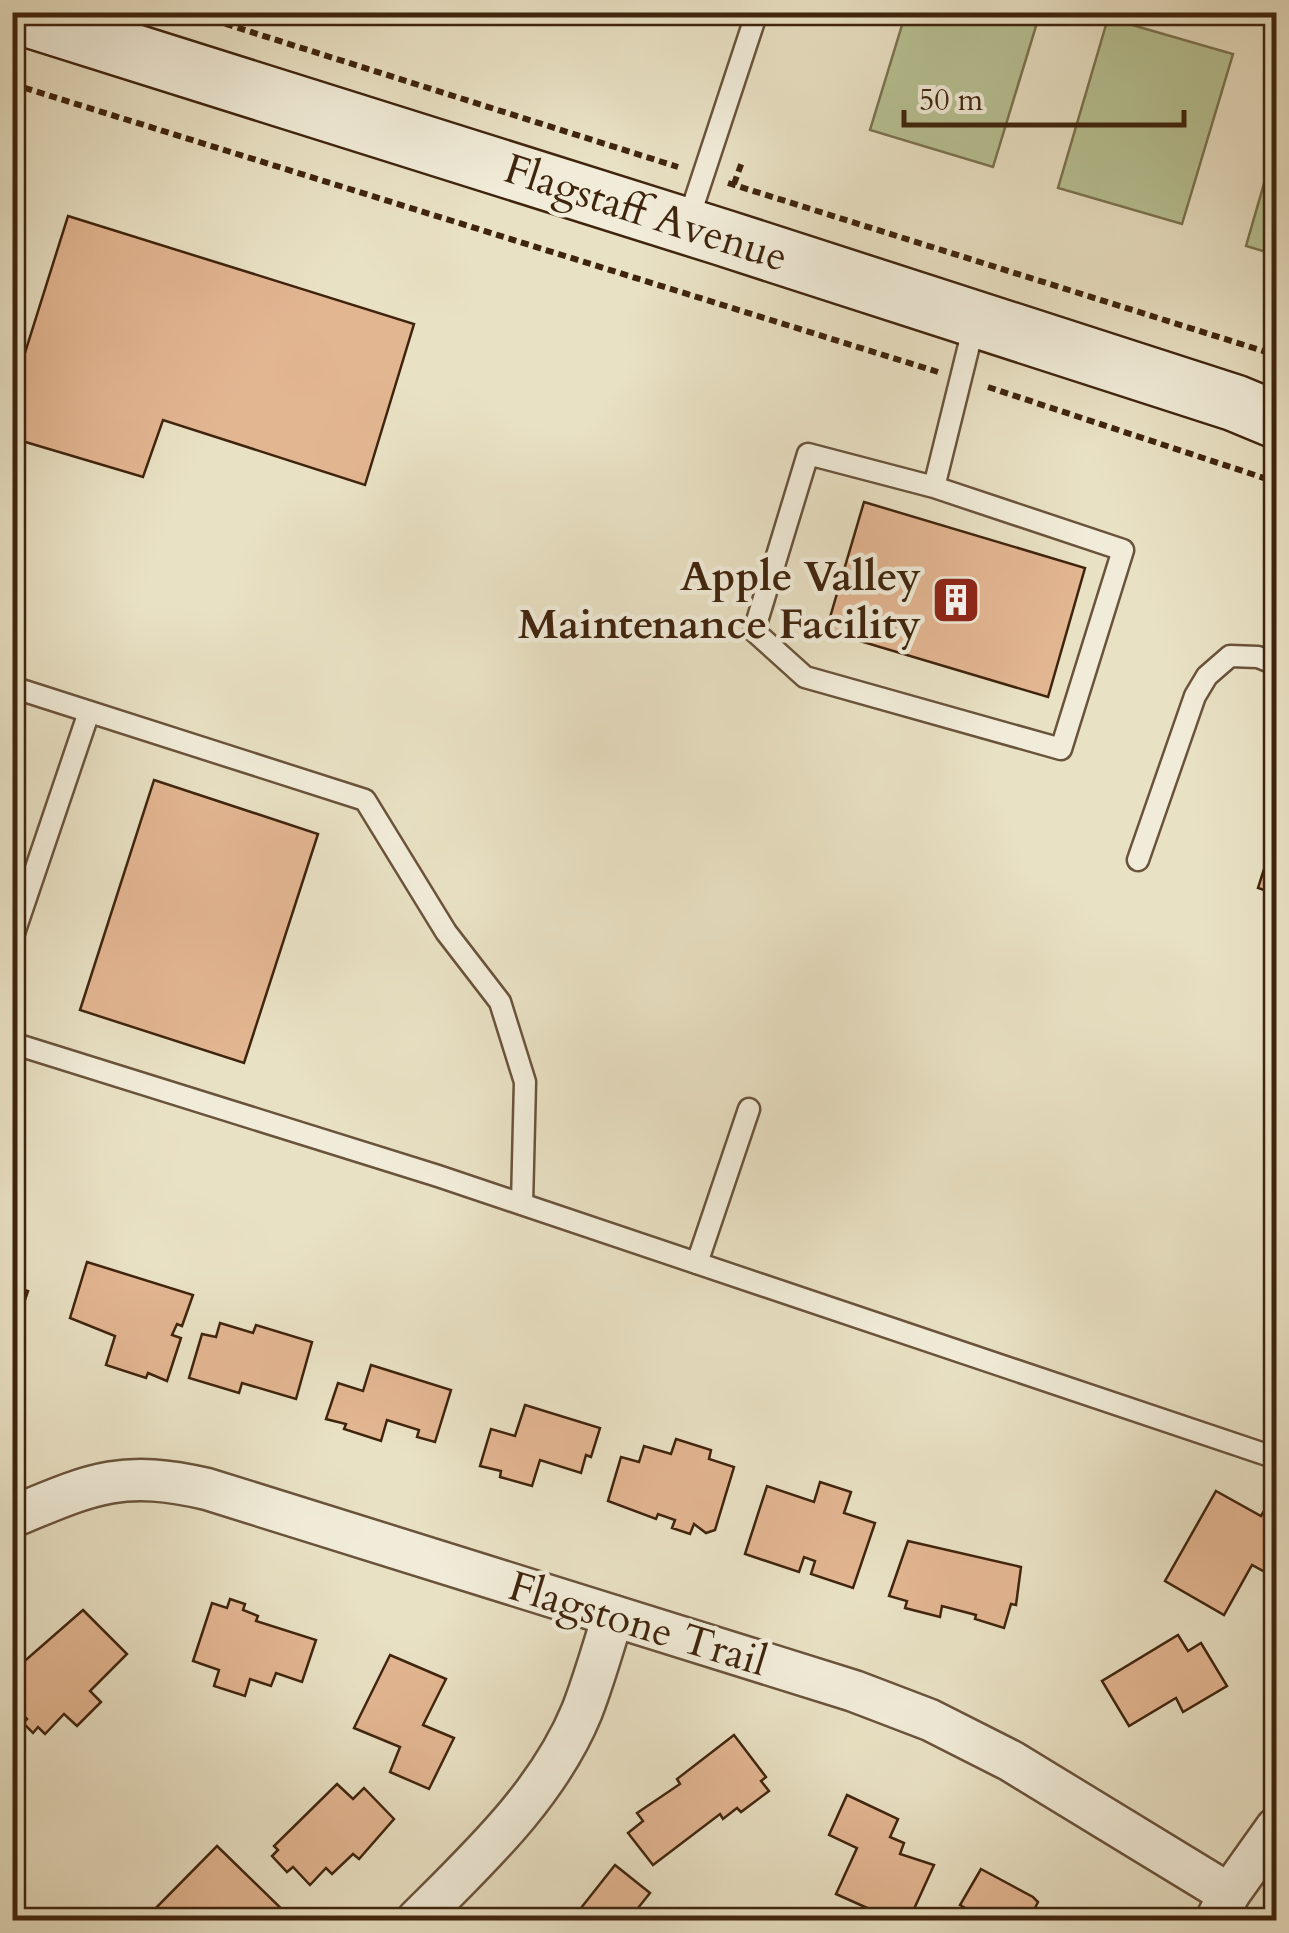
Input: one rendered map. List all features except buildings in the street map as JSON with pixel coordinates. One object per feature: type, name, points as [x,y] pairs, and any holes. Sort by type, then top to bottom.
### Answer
[{"type":"street","name":"Flagstaff Avenue","points":[[12,14],[976,319],[1276,420]]},
{"type":"street","name":"Flagstone Trail","points":[[12,1516],[91,1484],[130,1479],[171,1480],[207,1488],[854,1692],[930,1720],[1012,1761],[1223,1907]]},
{"type":"street","points":[[417,1920],[487,1850],[554,1763],[581,1714],[613,1616]]},
{"type":"street","points":[[1223,1907],[1276,1828]]},
{"type":"lane","points":[[686,226],[758,12]]},
{"type":"lane","points":[[934,486],[976,319]]},
{"type":"lane","points":[[808,454],[934,486],[1123,550],[1061,749],[805,677],[754,631],[808,454]]},
{"type":"lane","points":[[1138,860],[1195,696],[1207,676],[1230,656],[1258,657],[1276,664]]},
{"type":"lane","points":[[12,687],[365,800],[446,932],[500,1002],[525,1082],[522,1204]]},
{"type":"lane","points":[[12,939],[89,712]]},
{"type":"lane","points":[[12,1043],[522,1204],[1276,1458]]},
{"type":"lane","points":[[697,1263],[749,1109]]},
{"type":"path","points":[[12,84],[705,297],[1276,482]]},
{"type":"green space","points":[[906,12],[1040,13],[993,167],[870,130]]},
{"type":"green space","points":[[1108,18],[1233,54],[1182,224],[1058,188]]},
{"type":"green space","points":[[1276,142],[1276,255],[1246,246]]},
{"type":"place","name":"Apple Valley Maintenance Facility","points":[[956,600]]}]
